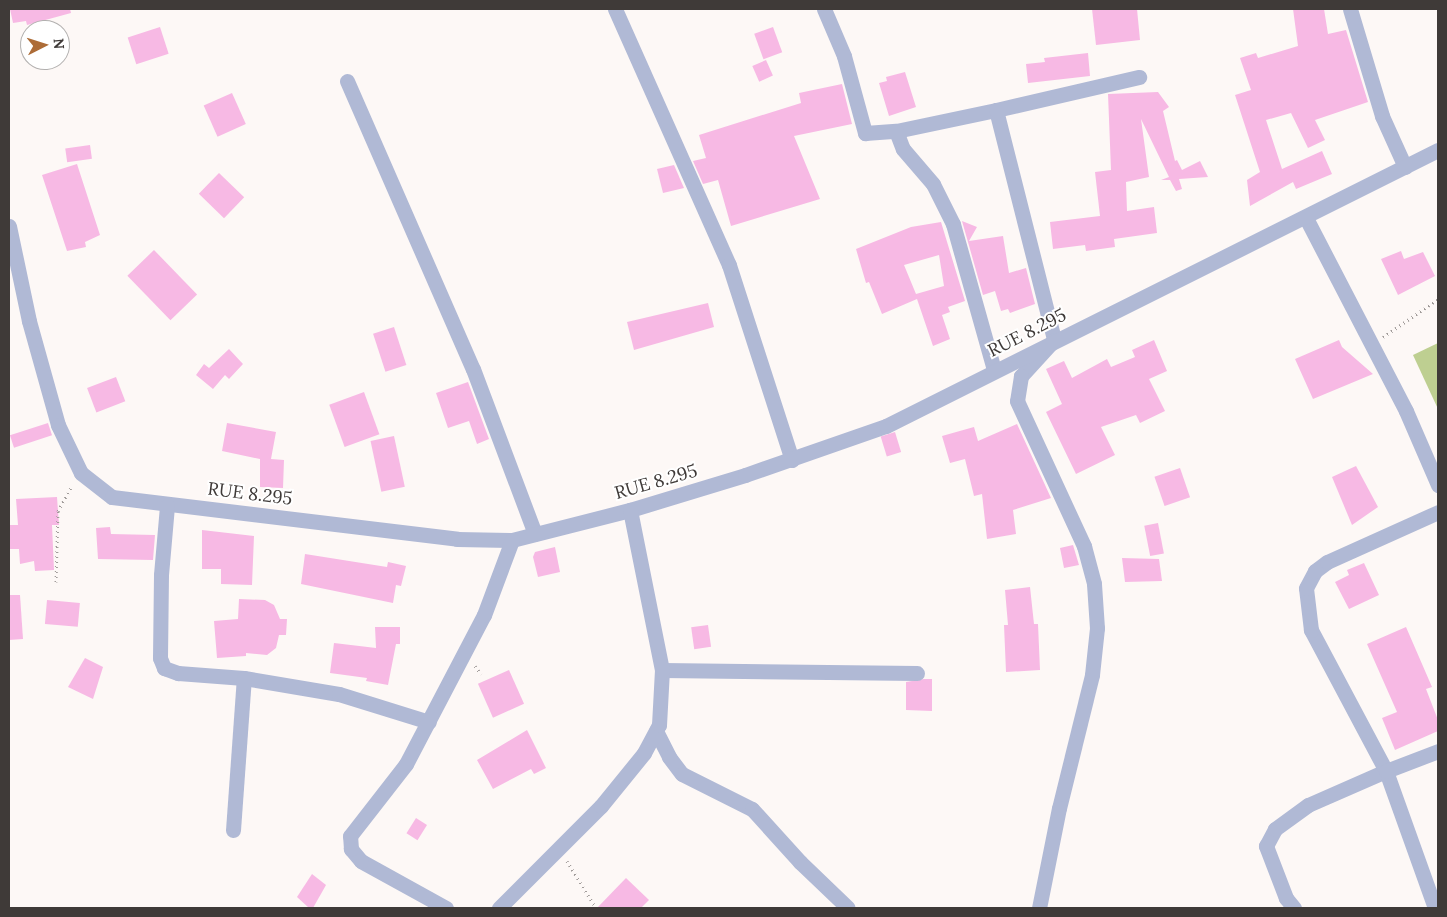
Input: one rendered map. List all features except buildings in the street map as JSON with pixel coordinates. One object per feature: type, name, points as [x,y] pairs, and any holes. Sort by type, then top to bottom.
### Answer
[{"type":"street","points":[[615,9],[729,265],[792,460]]},
{"type":"street","points":[[824,9],[844,56],[865,133],[896,132],[1139,77]]},
{"type":"street","points":[[1350,9],[1382,116],[1405,167]]},
{"type":"street","points":[[347,81],[473,369],[535,534]]},
{"type":"street","points":[[996,110],[1054,340],[1021,376],[1017,401],[1084,546],[1094,584],[1097,628],[1092,675],[1059,808],[1039,908]]},
{"type":"street","points":[[896,132],[903,150],[933,184],[953,224],[994,370]]},
{"type":"street","name":"RUE 8.295","points":[[9,226],[49,395],[58,425],[81,473],[112,497],[167,506],[202,506],[457,539],[512,540],[630,510],[792,460],[886,426],[1054,340],[1306,218],[1438,150]]},
{"type":"street","points":[[1306,218],[1406,411],[1438,485]]},
{"type":"street","points":[[167,506],[161,575],[160,658],[164,668],[178,673],[244,678],[339,694],[429,722]]},
{"type":"street","points":[[499,908],[601,806],[644,754],[656,731],[663,693],[662,670],[630,510]]},
{"type":"street","points":[[1435,908],[1386,771],[1311,630],[1306,588],[1315,571],[1327,562],[1438,512]]},
{"type":"street","points":[[446,908],[361,862],[351,849],[350,836],[406,764],[429,722],[484,615],[512,540]]},
{"type":"street","points":[[662,670],[917,673]]},
{"type":"street","points":[[233,830],[244,678]]},
{"type":"street","points":[[656,731],[669,757],[682,774],[752,809],[800,862],[848,908]]},
{"type":"street","points":[[1294,908],[1286,898],[1266,846],[1275,829],[1308,805],[1438,751]]},
{"type":"street","points":[[1424,908],[1429,893]]},
{"type":"path","points":[[1372,346],[1438,299]]},
{"type":"path","points":[[56,582],[58,511],[81,473]]},
{"type":"path","points":[[560,848],[582,891],[596,908]]},
{"type":"green space","points":[[1438,343],[1438,409],[1413,355]]}]
